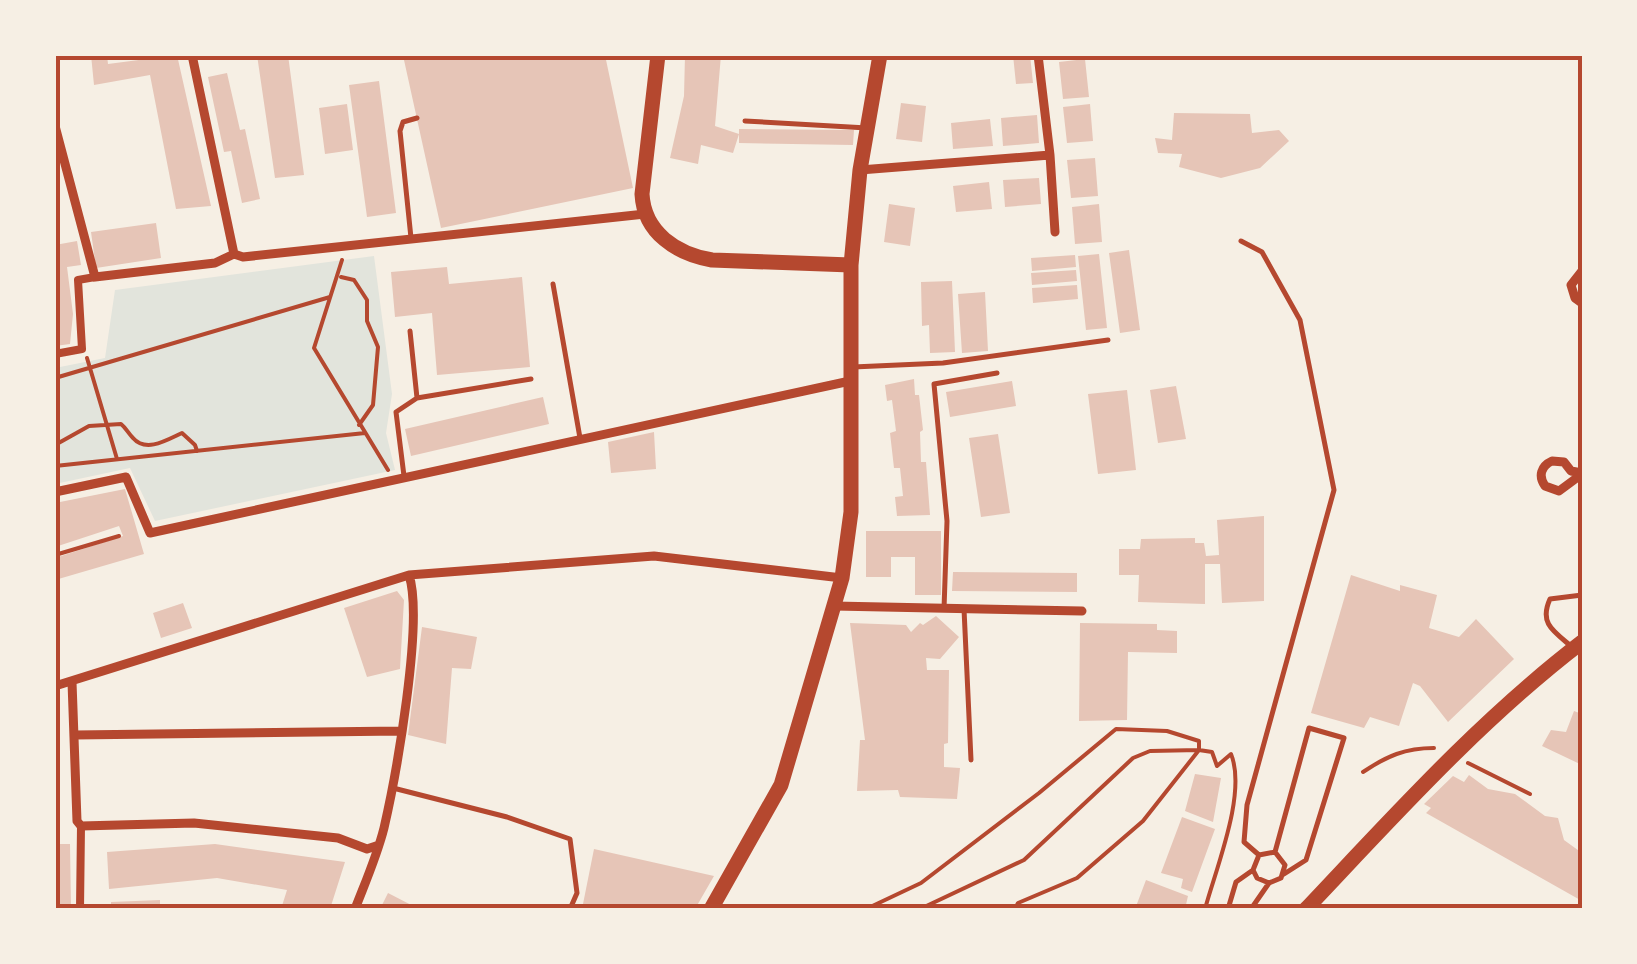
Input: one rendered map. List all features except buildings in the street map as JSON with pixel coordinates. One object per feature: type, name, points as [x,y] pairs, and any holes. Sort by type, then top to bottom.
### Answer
[{"type":"main road","points":[[658,55],[644,171],[645,214],[667,242],[692,256],[712,260],[850,265]]},
{"type":"main road","points":[[710,909],[781,785],[842,578],[851,512],[850,265],[866,128],[880,55]]},
{"type":"main road","points":[[1306,909],[1449,759],[1502,708],[1578,646]]},
{"type":"street","points":[[192,55],[234,254]]},
{"type":"street","points":[[1038,55],[1055,232]]},
{"type":"street","points":[[55,126],[95,277]]},
{"type":"street","points":[[860,170],[1050,155]]},
{"type":"street","points":[[55,354],[82,350],[78,280],[215,263],[234,254],[243,257],[645,214]]},
{"type":"street","points":[[1582,272],[1571,285],[1575,298],[1582,304]]},
{"type":"street","points":[[55,492],[126,478],[150,533],[850,374]]},
{"type":"street","points":[[1552,460],[1564,462],[1582,474],[1560,491],[1545,486],[1541,477],[1543,467],[1552,460]]},
{"type":"street","points":[[55,686],[409,574],[654,556],[842,578]]},
{"type":"street","points":[[354,909],[379,845],[400,732],[416,613],[409,574]]},
{"type":"street","points":[[834,606],[1082,611]]},
{"type":"street","points":[[72,682],[77,821],[81,826],[80,909]]},
{"type":"street","points":[[75,735],[400,732]]},
{"type":"street","points":[[81,826],[194,823],[338,838],[368,848],[379,845]]},
{"type":"lane","points":[[411,238],[400,131],[404,122],[417,118]]},
{"type":"lane","points":[[745,121],[866,128]]},
{"type":"lane","points":[[1240,241],[1262,252],[1300,320],[1334,490],[1247,804],[1244,842],[1258,855]]},
{"type":"lane","points":[[553,284],[580,438]]},
{"type":"lane","points":[[410,331],[417,398]]},
{"type":"lane","points":[[850,374],[1108,340]]},
{"type":"lane","points":[[944,608],[947,522],[934,384],[997,372]]},
{"type":"lane","points":[[404,476],[396,412],[417,398],[532,379]]},
{"type":"lane","points":[[1578,646],[1546,624],[1544,612],[1550,599],[1582,596]]},
{"type":"lane","points":[[964,609],[971,760]]},
{"type":"lane","points":[[1253,870],[1257,878],[1268,884],[1277,882],[1306,860],[1344,738],[1309,728],[1275,852]]},
{"type":"lane","points":[[390,788],[507,817],[570,839],[577,892],[570,909]]},
{"type":"lane","points":[[1258,855],[1275,852]]},
{"type":"lane","points":[[1275,852],[1284,860],[1284,874]]},
{"type":"lane","points":[[1228,909],[1236,882],[1253,870],[1258,855]]},
{"type":"lane","points":[[1251,909],[1268,884]]},
{"type":"path","points":[[345,246],[339,277],[314,348],[390,473]]},
{"type":"path","points":[[339,277],[354,280],[362,290],[367,300],[366,322],[378,347],[373,405],[360,425]]},
{"type":"path","points":[[55,378],[330,297]]},
{"type":"path","points":[[82,350],[92,367],[106,425],[126,478]]},
{"type":"path","points":[[55,445],[78,430],[121,424],[144,445],[158,444],[182,433],[198,451]]},
{"type":"path","points":[[55,466],[365,434]]},
{"type":"path","points":[[55,555],[119,536]]},
{"type":"path","points":[[866,909],[921,883],[1116,729],[1167,731],[1198,740],[1199,750],[1143,821],[1077,878],[1018,903],[1015,909]]},
{"type":"path","points":[[1363,772],[1386,756],[1411,748],[1434,748]]},
{"type":"path","points":[[920,909],[1024,860],[1133,758],[1150,750],[1212,752],[1216,766],[1231,754],[1237,769],[1233,804],[1206,909]]},
{"type":"path","points":[[1468,763],[1530,794]]},
{"type":"shaded area","points":[[374,256],[392,394],[386,433],[395,470],[155,521],[130,468],[55,484],[55,368],[105,358],[115,290]]}]
